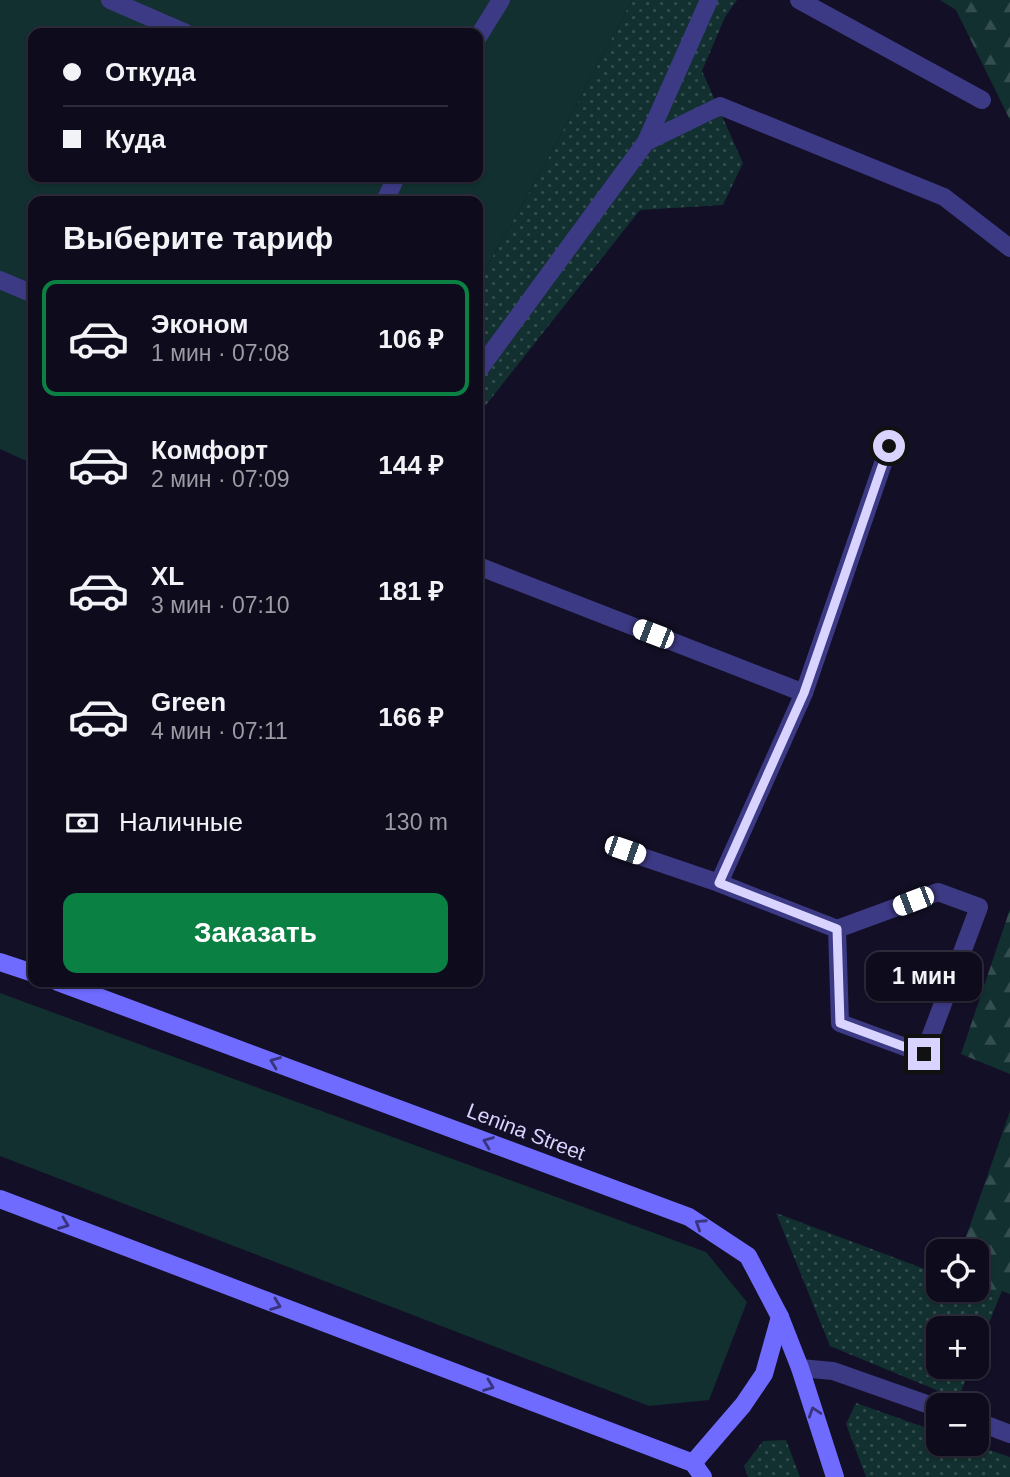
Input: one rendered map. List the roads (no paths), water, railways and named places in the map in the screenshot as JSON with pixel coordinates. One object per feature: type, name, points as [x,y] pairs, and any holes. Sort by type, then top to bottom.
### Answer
[{"type":"main road","points":[[0,962],[28,971]]},
{"type":"main road","name":"Lenina Street","points":[[92,987],[689,1217],[748,1256],[780,1317],[800,1368],[835,1477]]},
{"type":"main road","points":[[0,1199],[698,1470],[764,1374],[780,1317]]},
{"type":"lane","points":[[110,0],[174,28]]},
{"type":"lane","points":[[483,29],[501,0]]},
{"type":"lane","points":[[483,364],[646,142],[709,0]]},
{"type":"lane","points":[[804,1],[982,100]]},
{"type":"lane","points":[[646,142],[720,106],[944,197],[1010,248]]},
{"type":"lane","points":[[0,280],[28,291]]},
{"type":"lane","points":[[719,883],[804,693],[889,446]]},
{"type":"lane","points":[[483,568],[804,693]]},
{"type":"lane","points":[[625,850],[837,929],[938,892],[979,907],[924,1054],[840,1023],[837,929]]},
{"type":"lane","points":[[800,1368],[833,1371],[926,1404]]},
{"type":"lane","points":[[989,1426],[1010,1434]]}]
